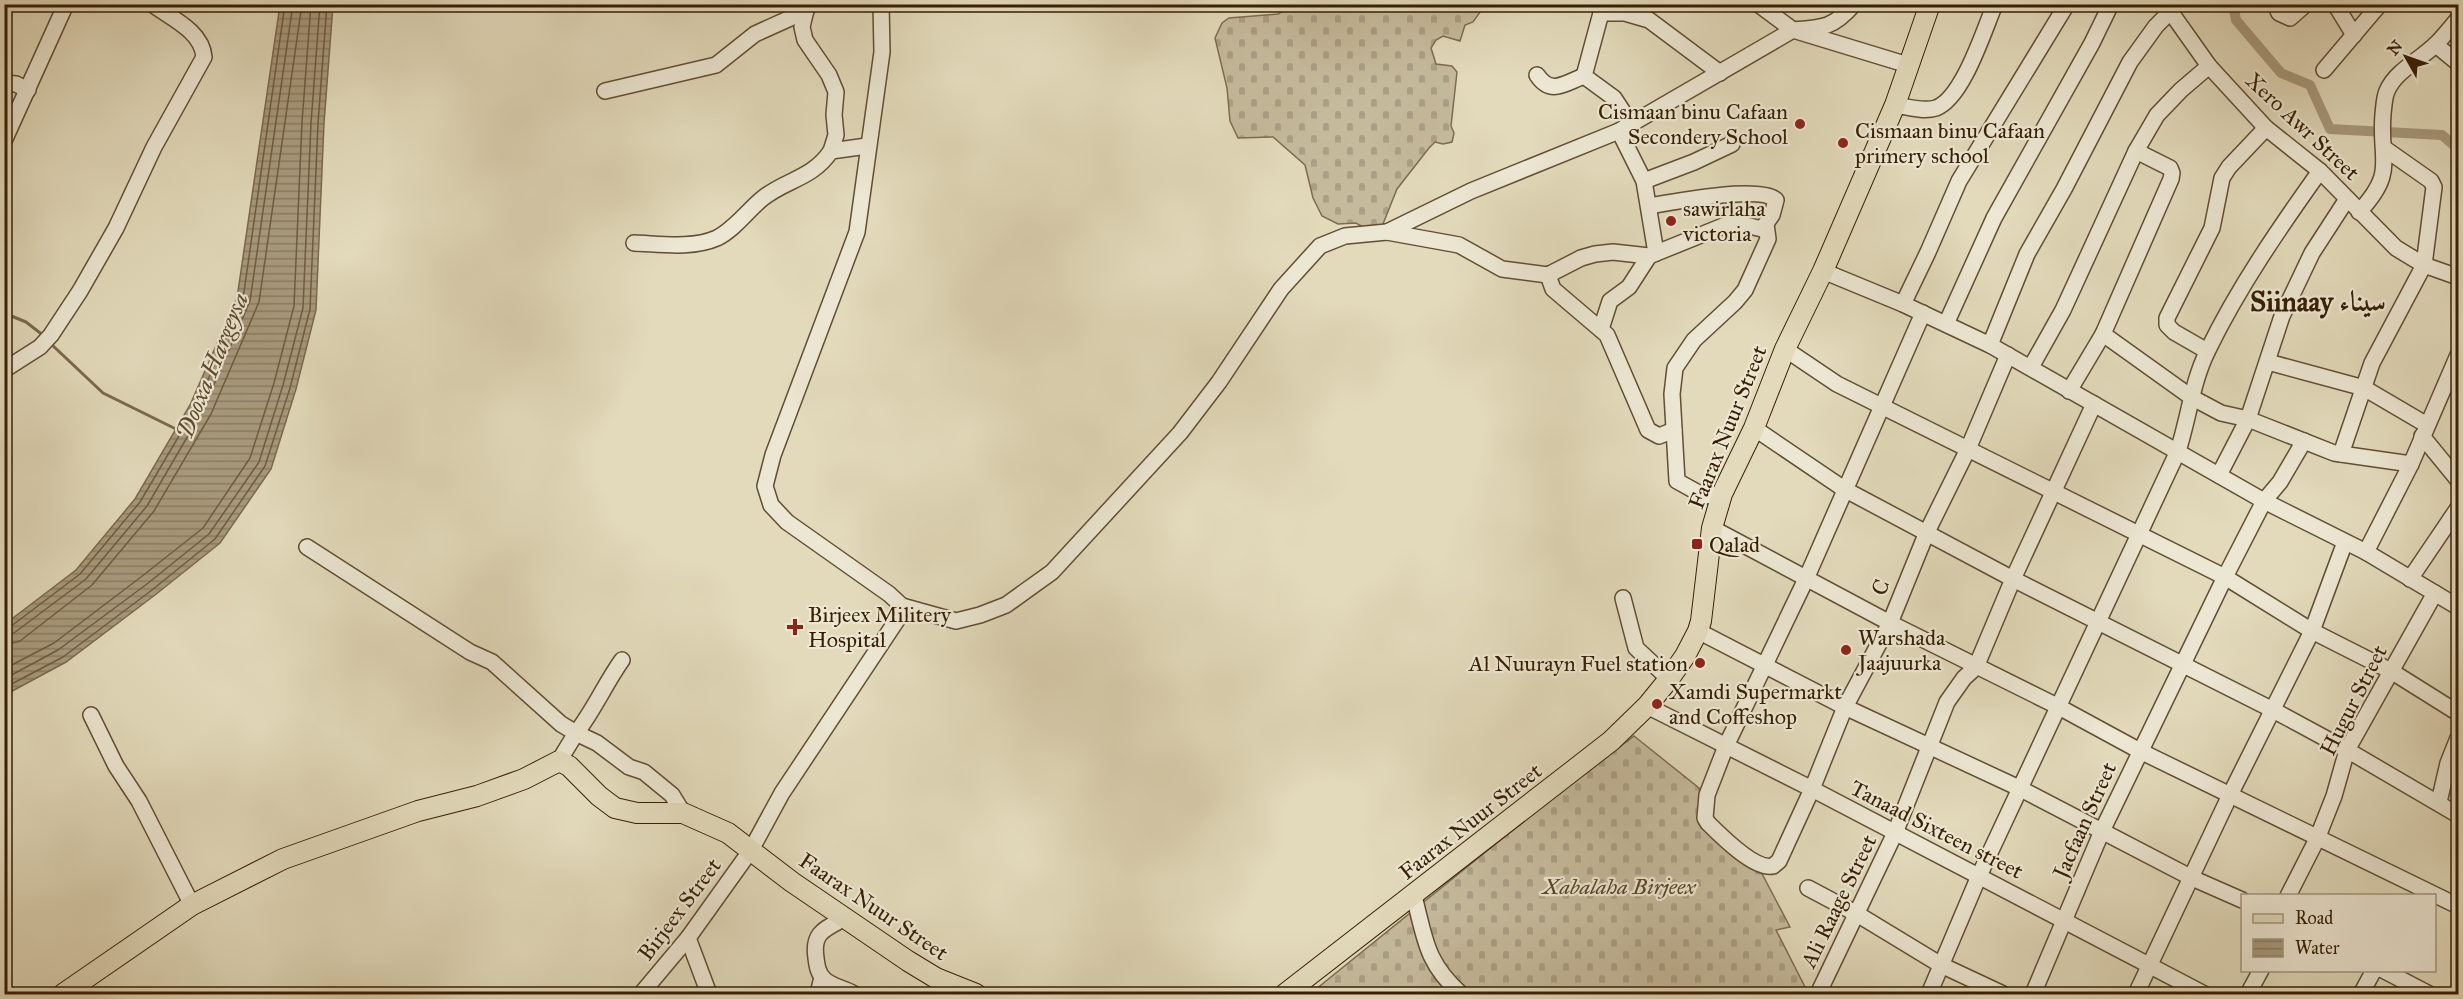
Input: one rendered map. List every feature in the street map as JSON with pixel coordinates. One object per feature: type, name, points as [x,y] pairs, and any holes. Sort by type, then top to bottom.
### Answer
[{"type":"main road","name":"Faarax Nuur Street","points":[[1285,994],[1611,741],[1647,706],[1685,656],[1701,621],[1712,528],[1722,494],[1754,428],[1785,349],[1823,271],[1895,105],[1930,4]]},
{"type":"main road","points":[[63,994],[192,905],[283,858],[418,811],[477,796],[524,779],[559,761],[569,766],[599,796],[615,808],[637,813],[683,813]]},
{"type":"main road","name":"Faarax Nuur Street","points":[[683,813],[728,832],[792,882],[936,978],[976,994]]},
{"type":"street","points":[[4,141],[66,4]]},
{"type":"street","points":[[4,370],[40,347],[51,335],[116,228],[154,147],[204,57],[203,46],[194,34],[152,4]]},
{"type":"street","points":[[881,4],[882,52],[874,114],[867,146],[857,232],[773,455],[765,486],[771,505],[788,522],[902,606],[932,616],[956,621],[980,615],[1006,605],[1052,572],[1180,433],[1219,382],[1281,289],[1320,246],[1345,236],[1387,232],[1459,245],[1502,269],[1548,275],[1581,258],[1595,254],[1613,252],[1653,254],[1733,222],[1762,229],[1775,207],[1776,200],[1773,197],[1731,195],[1690,198],[1649,206]]},
{"type":"street","points":[[1758,4],[1793,30],[1908,65]]},
{"type":"street","points":[[1387,232],[1471,191],[1625,127],[1793,30],[1823,28],[1842,17],[1854,4]]},
{"type":"street","points":[[1895,105],[1926,110],[1946,102],[1959,87],[1995,4]]},
{"type":"street","points":[[1903,304],[1959,181],[2067,4]]},
{"type":"street","points":[[1946,324],[1994,218],[2092,43],[2111,4]]},
{"type":"street","points":[[2275,4],[2279,13],[2289,18],[2306,4]]},
{"type":"street","points":[[2335,4],[2354,35]]},
{"type":"street","points":[[2324,70],[2379,4]]},
{"type":"street","points":[[605,91],[716,65],[755,34],[807,8]]},
{"type":"street","points":[[634,243],[691,244],[717,237],[763,197],[782,186],[801,179],[824,161],[831,151],[836,135],[834,115],[836,92],[829,75],[805,40],[802,27],[807,8]]},
{"type":"street","points":[[1990,345],[2026,254],[2064,189],[2130,62],[2168,8]]},
{"type":"street","name":"Xero Awr Street","points":[[2168,8],[2209,66],[2266,128],[2320,171],[2396,248],[2424,265],[2458,277]]},
{"type":"street","points":[[1584,76],[1600,9],[1649,20],[1720,73]]},
{"type":"street","points":[[2359,212],[2372,199],[2384,175],[2383,117],[2385,97],[2390,85],[2414,61],[2436,45],[2458,19]]},
{"type":"street","points":[[2436,45],[2458,63]]},
{"type":"street","points":[[2031,367],[2067,301],[2136,151],[2157,115],[2209,66]]},
{"type":"street","points":[[1537,75],[1547,86],[1553,88],[1584,76]]},
{"type":"street","points":[[1584,76],[1614,99],[1625,127],[1644,181],[1649,206],[1653,254],[1629,287],[1610,301],[1601,328]]},
{"type":"street","points":[[4,83],[16,84],[28,90]]},
{"type":"street","points":[[2207,351],[2174,332],[2167,325],[2167,318],[2212,228],[2222,178],[2229,167],[2266,128]]},
{"type":"street","points":[[1644,181],[1694,162],[1732,144]]},
{"type":"street","points":[[2341,454],[2372,363],[2424,265],[2434,188],[2431,180],[2383,144]]},
{"type":"street","points":[[831,151],[867,146]]},
{"type":"street","points":[[2069,390],[2103,334],[2172,173],[2170,168],[2136,151]]},
{"type":"street","points":[[1929,994],[2019,788],[2178,451],[2188,420],[2191,396],[2207,351],[2277,231],[2320,171]]},
{"type":"street","points":[[2219,475],[2248,420],[2282,316],[2312,253],[2347,199]]},
{"type":"street","points":[[1722,494],[1704,496],[1694,493],[1677,481],[1672,394],[1675,368],[1694,340],[1745,290],[1768,239],[1766,224]]},
{"type":"street","points":[[1823,271],[1903,304],[1990,345],[2264,501],[2366,552],[2458,607]]},
{"type":"street","points":[[1548,275],[1553,289],[1607,335],[1648,430],[1659,436],[1674,430]]},
{"type":"street","points":[[1726,746],[1806,579],[1923,313]]},
{"type":"street","points":[[2103,334],[2191,396],[2221,412],[2322,449],[2411,464]]},
{"type":"street","points":[[1785,349],[1837,384],[2225,577],[2312,631],[2391,671],[2458,713]]},
{"type":"street","name":"C","points":[[1726,746],[1707,795],[1705,818],[1714,829],[1761,865],[1773,866],[1779,861],[1812,789],[1845,707],[1890,623],[1927,532],[1968,449],[2008,355]]},
{"type":"street","points":[[2366,552],[2411,464],[2458,355]]},
{"type":"street","points":[[2268,362],[2364,388],[2425,431],[2458,480]]},
{"type":"street","name":"Ali Raage Street","points":[[1818,994],[1896,833],[1952,694],[1976,667],[2013,579],[2094,404]]},
{"type":"street","points":[[1754,428],[1844,489],[2013,579],[2273,710],[2439,802],[2458,815]]},
{"type":"street","name":"Jacfaan Street","points":[[2033,994],[2102,831],[2225,577],[2264,501],[2280,482],[2304,441]]},
{"type":"street","points":[[2410,579],[2458,508]]},
{"type":"street","points":[[1712,528],[1890,623],[2059,707],[2140,751],[2416,891]]},
{"type":"street","points":[[2136,994],[2230,795],[2312,631],[2345,542]]},
{"type":"street","points":[[307,547],[470,652],[492,663],[561,724],[597,743],[629,767],[644,772],[672,795],[683,813]]},
{"type":"street","name":"Hugur Street","points":[[2290,894],[2317,839],[2334,796],[2347,750],[2435,593]]},
{"type":"street","points":[[1623,598],[1636,648],[1669,679]]},
{"type":"street","name":"Birjeex Street","points":[[641,994],[688,938],[751,850],[782,793],[897,620],[902,606]]},
{"type":"street","points":[[1698,630],[1845,707],[2019,788],[2192,878],[2241,900]]},
{"type":"street","points":[[559,761],[622,660]]},
{"type":"street","name":"Tanaad Sixteen street","points":[[1647,706],[1812,789],[2204,994]]},
{"type":"street","points":[[91,715],[116,766],[139,801],[192,905]]},
{"type":"street","points":[[2439,802],[2448,763],[2458,738]]},
{"type":"street","points":[[1808,888],[1857,914],[1941,965],[2003,994]]},
{"type":"street","points":[[1414,896],[1429,955],[1446,981],[1461,994]]},
{"type":"street","points":[[2436,898],[2458,906]]},
{"type":"street","points":[[845,918],[823,930],[816,939],[814,947],[817,967],[822,977],[832,985],[854,994]]},
{"type":"street","points":[[688,938],[709,994]]},
{"type":"street","points":[[2248,994],[2259,972]]},
{"type":"street","points":[[2361,994],[2373,972]]},
{"type":"street","points":[[2387,972],[2429,994]]},
{"type":"street","points":[[818,994],[822,977]]},
{"type":"green space","points":[[1294,5],[1485,5],[1473,22],[1465,25],[1460,41],[1443,36],[1436,40],[1431,48],[1436,64],[1452,66],[1457,72],[1451,126],[1454,133],[1452,142],[1443,144],[1435,142],[1429,148],[1397,189],[1381,229],[1372,232],[1356,223],[1338,224],[1322,216],[1313,198],[1305,165],[1273,137],[1238,138],[1230,121],[1227,88],[1215,38],[1222,23],[1229,18],[1278,14]]},
{"type":"green space","name":"Xabalaha Birjeex","points":[[1634,736],[1699,788],[1705,818],[1760,870],[1790,927],[1776,930],[1806,989],[1803,994],[1310,994],[1546,803]]},
{"type":"water","name":"Dooxa Hargeysa","points":[[280,5],[333,5],[324,123],[316,310],[296,389],[271,469],[220,543],[66,662],[5,695],[5,624],[76,570],[135,499],[190,405],[237,298]]},
{"type":"waterway","points":[[2233,4],[2236,20],[2281,73],[2310,85],[2330,129],[2442,135],[2458,149]]},
{"type":"waterway","points":[[4,313],[26,322],[44,336]]},
{"type":"waterway","name":"Dooxa Hargeysa","points":[[50,343],[103,393],[180,431]]},
{"type":"place","name":"Cismaan binu Cafaan Secondery School","points":[[1800,124]]},
{"type":"place","name":"Cismaan binu Cafaan primery school","points":[[1843,143]]},
{"type":"place","name":"sawirlaha victoria","points":[[1671,221]]},
{"type":"place","name":"Qalad","points":[[1697,544]]},
{"type":"place","name":"Birjeex Militery Hospital","points":[[795,627]]},
{"type":"place","name":"Warshada Jaajuurka","points":[[1846,650]]},
{"type":"place","name":"Al Nuurayn Fuel station","points":[[1700,663]]},
{"type":"place","name":"Xamdi Supermarkt and Coffeshop","points":[[1657,704]]},
{"type":"district","name":"Siinaay سيناء","points":[[2318,301]]}]
